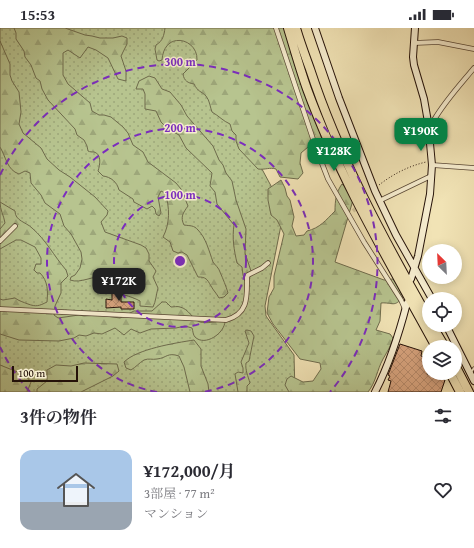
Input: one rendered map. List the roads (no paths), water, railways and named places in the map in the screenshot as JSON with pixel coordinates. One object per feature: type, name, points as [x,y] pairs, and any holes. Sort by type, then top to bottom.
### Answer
[{"type":"highway","points":[[288,28],[307,89],[338,163],[355,198],[432,340]]},
{"type":"highway","points":[[296,28],[315,86],[345,160],[392,253],[422,307]]},
{"type":"highway","points":[[462,379],[469,392]]},
{"type":"highway","points":[[454,380],[460,392]]},
{"type":"street","points":[[276,28],[316,148],[328,179],[405,309]]},
{"type":"street","points":[[315,28],[373,192],[428,292]]},
{"type":"street","points":[[411,279],[430,194],[431,176],[428,122],[424,99],[414,65],[415,28]]},
{"type":"street","points":[[414,43],[438,42],[474,48]]},
{"type":"street","points":[[428,122],[434,120],[445,102],[474,68]]},
{"type":"street","points":[[431,163],[474,168]]},
{"type":"street","points":[[379,201],[431,176]]},
{"type":"street","points":[[348,215],[353,212]]},
{"type":"street","points":[[0,241],[15,226]]},
{"type":"street","points":[[0,310],[226,320],[238,314],[245,304],[247,298],[248,275],[262,268],[268,263]]},
{"type":"street","points":[[375,392],[388,366],[407,302]]},
{"type":"street","points":[[450,332],[472,371],[474,381]]},
{"type":"tunnel","points":[[353,211],[360,205]]}]
